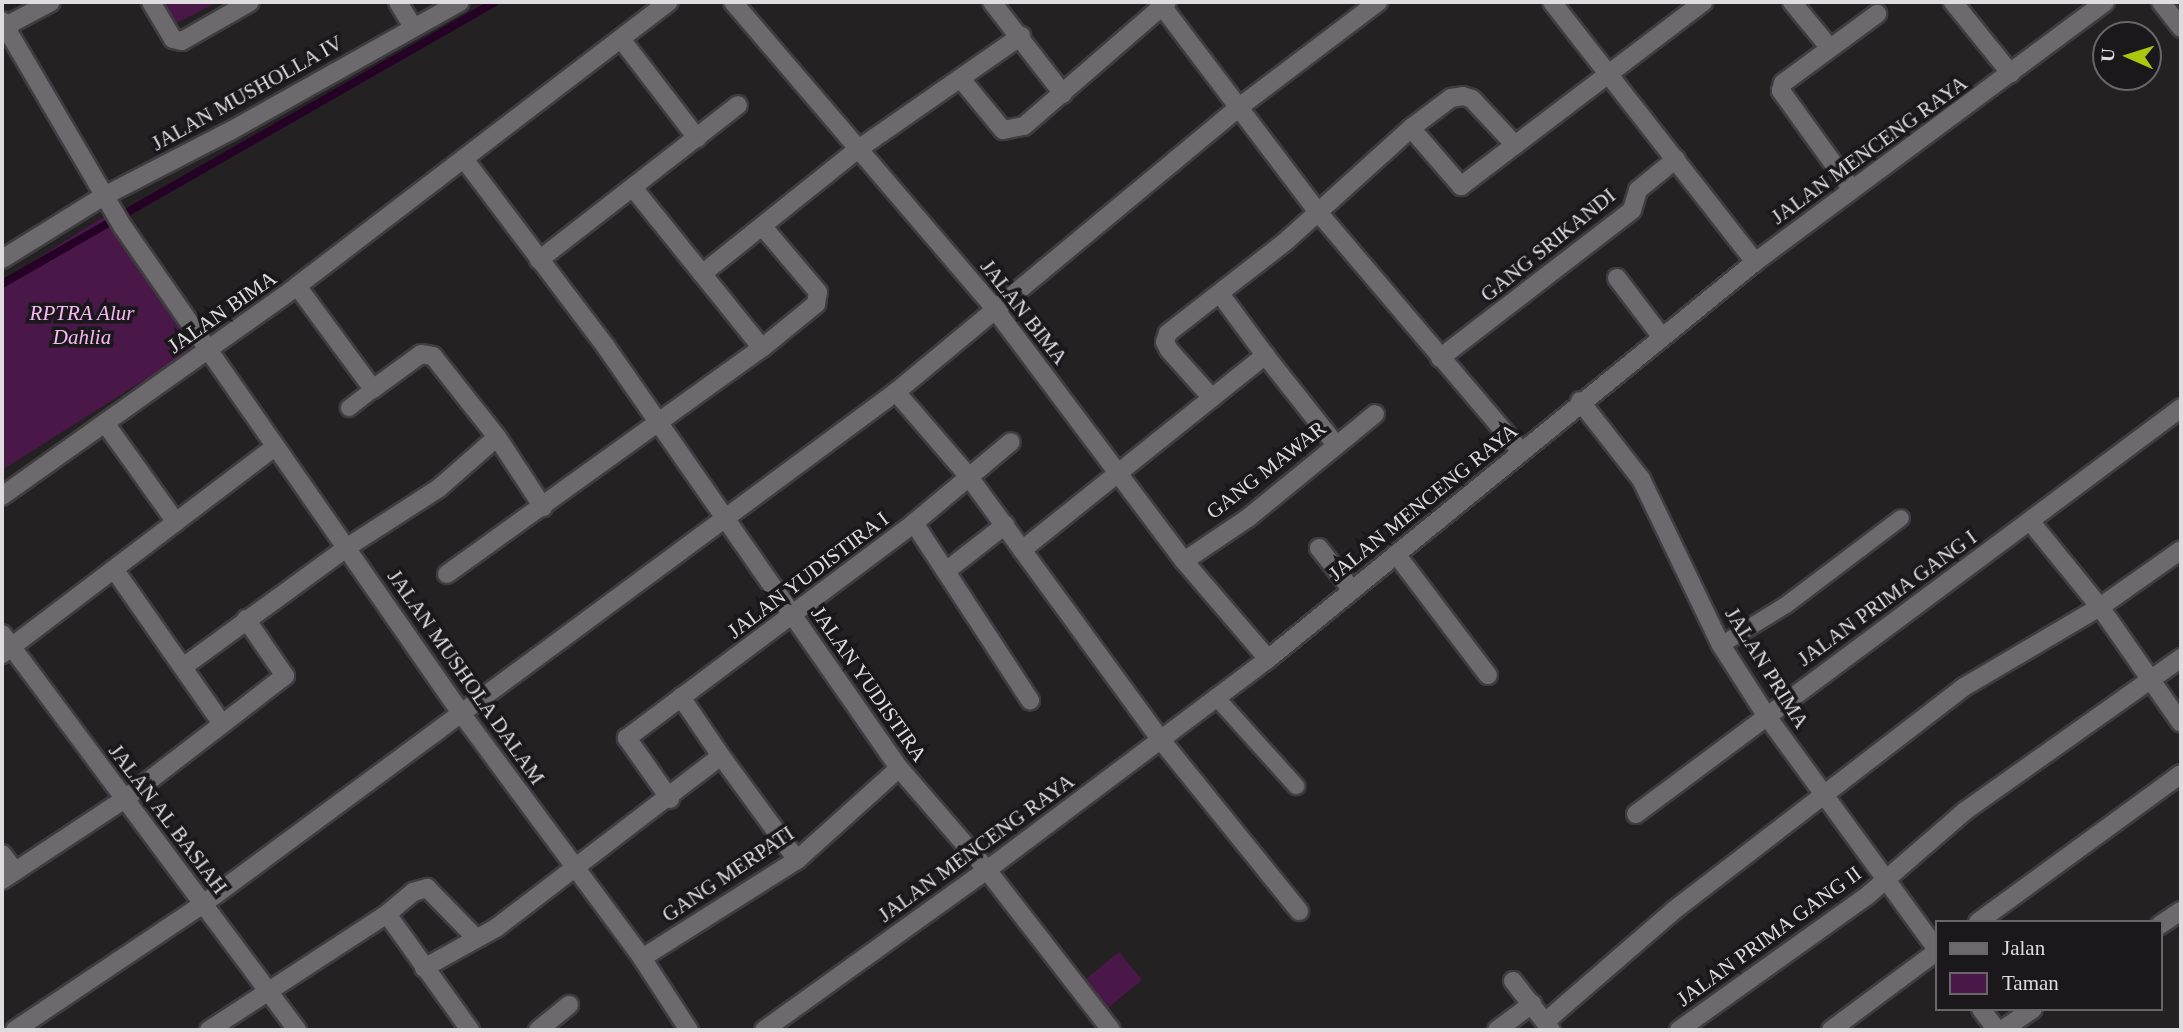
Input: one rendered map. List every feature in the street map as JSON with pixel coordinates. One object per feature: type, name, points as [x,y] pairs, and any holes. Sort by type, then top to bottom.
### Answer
[{"type":"street","points":[[3,25],[51,2]]},
{"type":"street","points":[[152,2],[173,39],[183,41],[250,2]]},
{"type":"street","points":[[398,2],[413,27]]},
{"type":"street","name":"JALAN MUSHOLLA IV","points":[[2,259],[107,203],[460,2]]},
{"type":"street","name":"JALAN BIMA","points":[[2,496],[298,286],[669,2]]},
{"type":"street","name":"JALAN BIMA","points":[[733,2],[994,308],[1184,561],[1268,659]]},
{"type":"street","points":[[992,2],[1021,36],[1063,94]]},
{"type":"street","points":[[15,1030],[203,904],[896,392],[1238,108],[1378,2]]},
{"type":"street","points":[[1552,2],[1755,262]]},
{"type":"street","points":[[1410,128],[1461,186],[1702,2]]},
{"type":"street","points":[[1792,2],[1829,47]]},
{"type":"street","points":[[1952,2],[2011,75]]},
{"type":"street","name":"JALAN MENCENG RAYA","points":[[764,1030],[987,870],[1268,659],[1580,401],[1755,262],[1851,188],[2011,75],[2105,2]]},
{"type":"street","points":[[2161,2],[2181,28]]},
{"type":"street","points":[[961,79],[1003,130],[1024,126],[1163,3],[1238,108],[1318,212],[1521,451]]},
{"type":"street","points":[[1851,188],[1781,91],[1783,83],[1877,13]]},
{"type":"street","name":"JALAN MUSHOLA DALAM","points":[[3,25],[122,227],[461,713],[642,958],[689,1030]]},
{"type":"street","points":[[702,274],[764,228],[857,150],[1021,36]]},
{"type":"street","points":[[621,39],[697,138]]},
{"type":"street","points":[[1212,398],[1165,342],[1168,333],[1221,295],[1410,128],[1451,98],[1463,96],[1472,99],[1515,145]]},
{"type":"street","points":[[540,260],[738,105]]},
{"type":"street","points":[[464,159],[726,516]]},
{"type":"street","name":"GANG SRIKANDI","points":[[1440,358],[1632,211],[1638,190],[1676,159]]},
{"type":"street","points":[[634,189],[762,348]]},
{"type":"street","points":[[447,574],[762,348],[819,299],[818,292],[764,228]]},
{"type":"street","points":[[1617,278],[1661,336]]},
{"type":"street","points":[[298,286],[373,389],[421,355],[430,354],[497,437],[543,507]]},
{"type":"street","points":[[1221,295],[1336,445]]},
{"type":"street","points":[[1022,550],[1265,355]]},
{"type":"street","points":[[896,392],[969,477],[1161,740],[1299,911]]},
{"type":"street","name":"JALAN PRIMA","points":[[1580,401],[1640,479],[1721,645],[1766,715],[1934,947]]},
{"type":"street","name":"JALAN PRIMA GANG I","points":[[1636,814],[2181,408]]},
{"type":"street","name":"GANG MAWAR","points":[[1184,561],[1248,517],[1376,414]]},
{"type":"street","points":[[105,423],[176,522]]},
{"type":"street","points":[[183,667],[346,548],[439,488],[497,437]]},
{"type":"street","name":"JALAN YUDISTIRA I","points":[[670,799],[627,738],[914,523],[1011,442]]},
{"type":"street","points":[[5,645],[114,569],[275,447]]},
{"type":"street","name":"JALAN YUDISTIRA","points":[[726,516],[899,768],[987,870],[1105,1028]]},
{"type":"street","points":[[2031,521],[2100,607],[2181,723]]},
{"type":"street","points":[[914,523],[1030,700]]},
{"type":"street","points":[[946,571],[1005,525]]},
{"type":"street","points":[[1319,548],[1352,590]]},
{"type":"street","points":[[1513,981],[1548,1026],[1673,911],[1822,792],[1964,687],[2100,607],[2181,550]]},
{"type":"street","points":[[1396,554],[1488,675]]},
{"type":"street","points":[[114,569],[222,724]]},
{"type":"street","points":[[2,854],[8,876],[124,799],[285,676],[246,620]]},
{"type":"street","name":"JALAN AL BASIAH","points":[[5,645],[297,1030]]},
{"type":"street","name":"JALAN PRIMA GANG II","points":[[1679,1030],[1885,878],[1965,811],[2181,658]]},
{"type":"street","points":[[681,697],[797,860]]},
{"type":"street","points":[[424,968],[475,937],[496,928],[670,799],[721,756]]},
{"type":"street","name":"GANG MERPATI","points":[[642,958],[797,860],[899,768]]},
{"type":"street","points":[[1982,920],[2181,774]]},
{"type":"street","points":[[209,1030],[387,914],[413,892],[431,889],[475,937]]},
{"type":"street","points":[[2162,924],[2181,911]]},
{"type":"street","points":[[387,914],[470,1030]]},
{"type":"street","points":[[1831,1030],[1934,952]]},
{"type":"street","points":[[1497,1030],[1532,1004]]},
{"type":"street","points":[[543,1028],[569,1005]]},
{"type":"street","points":[[1983,1011],[1999,1030],[2030,1011]]},
{"type":"lane","points":[[349,408],[373,389]]},
{"type":"lane","points":[[1721,645],[1786,605],[1901,518]]},
{"type":"lane","points":[[1216,697],[1296,786]]},
{"type":"green space","points":[[147,2],[218,2],[161,31]]},
{"type":"green space","name":"RPTRA Alur Dahlia","points":[[108,214],[192,350],[2,470],[2,281]]},
{"type":"green space","points":[[1119,952],[1142,980],[1104,1011],[1081,983]]},
{"type":"waterway","points":[[2,284],[495,2]]}]
